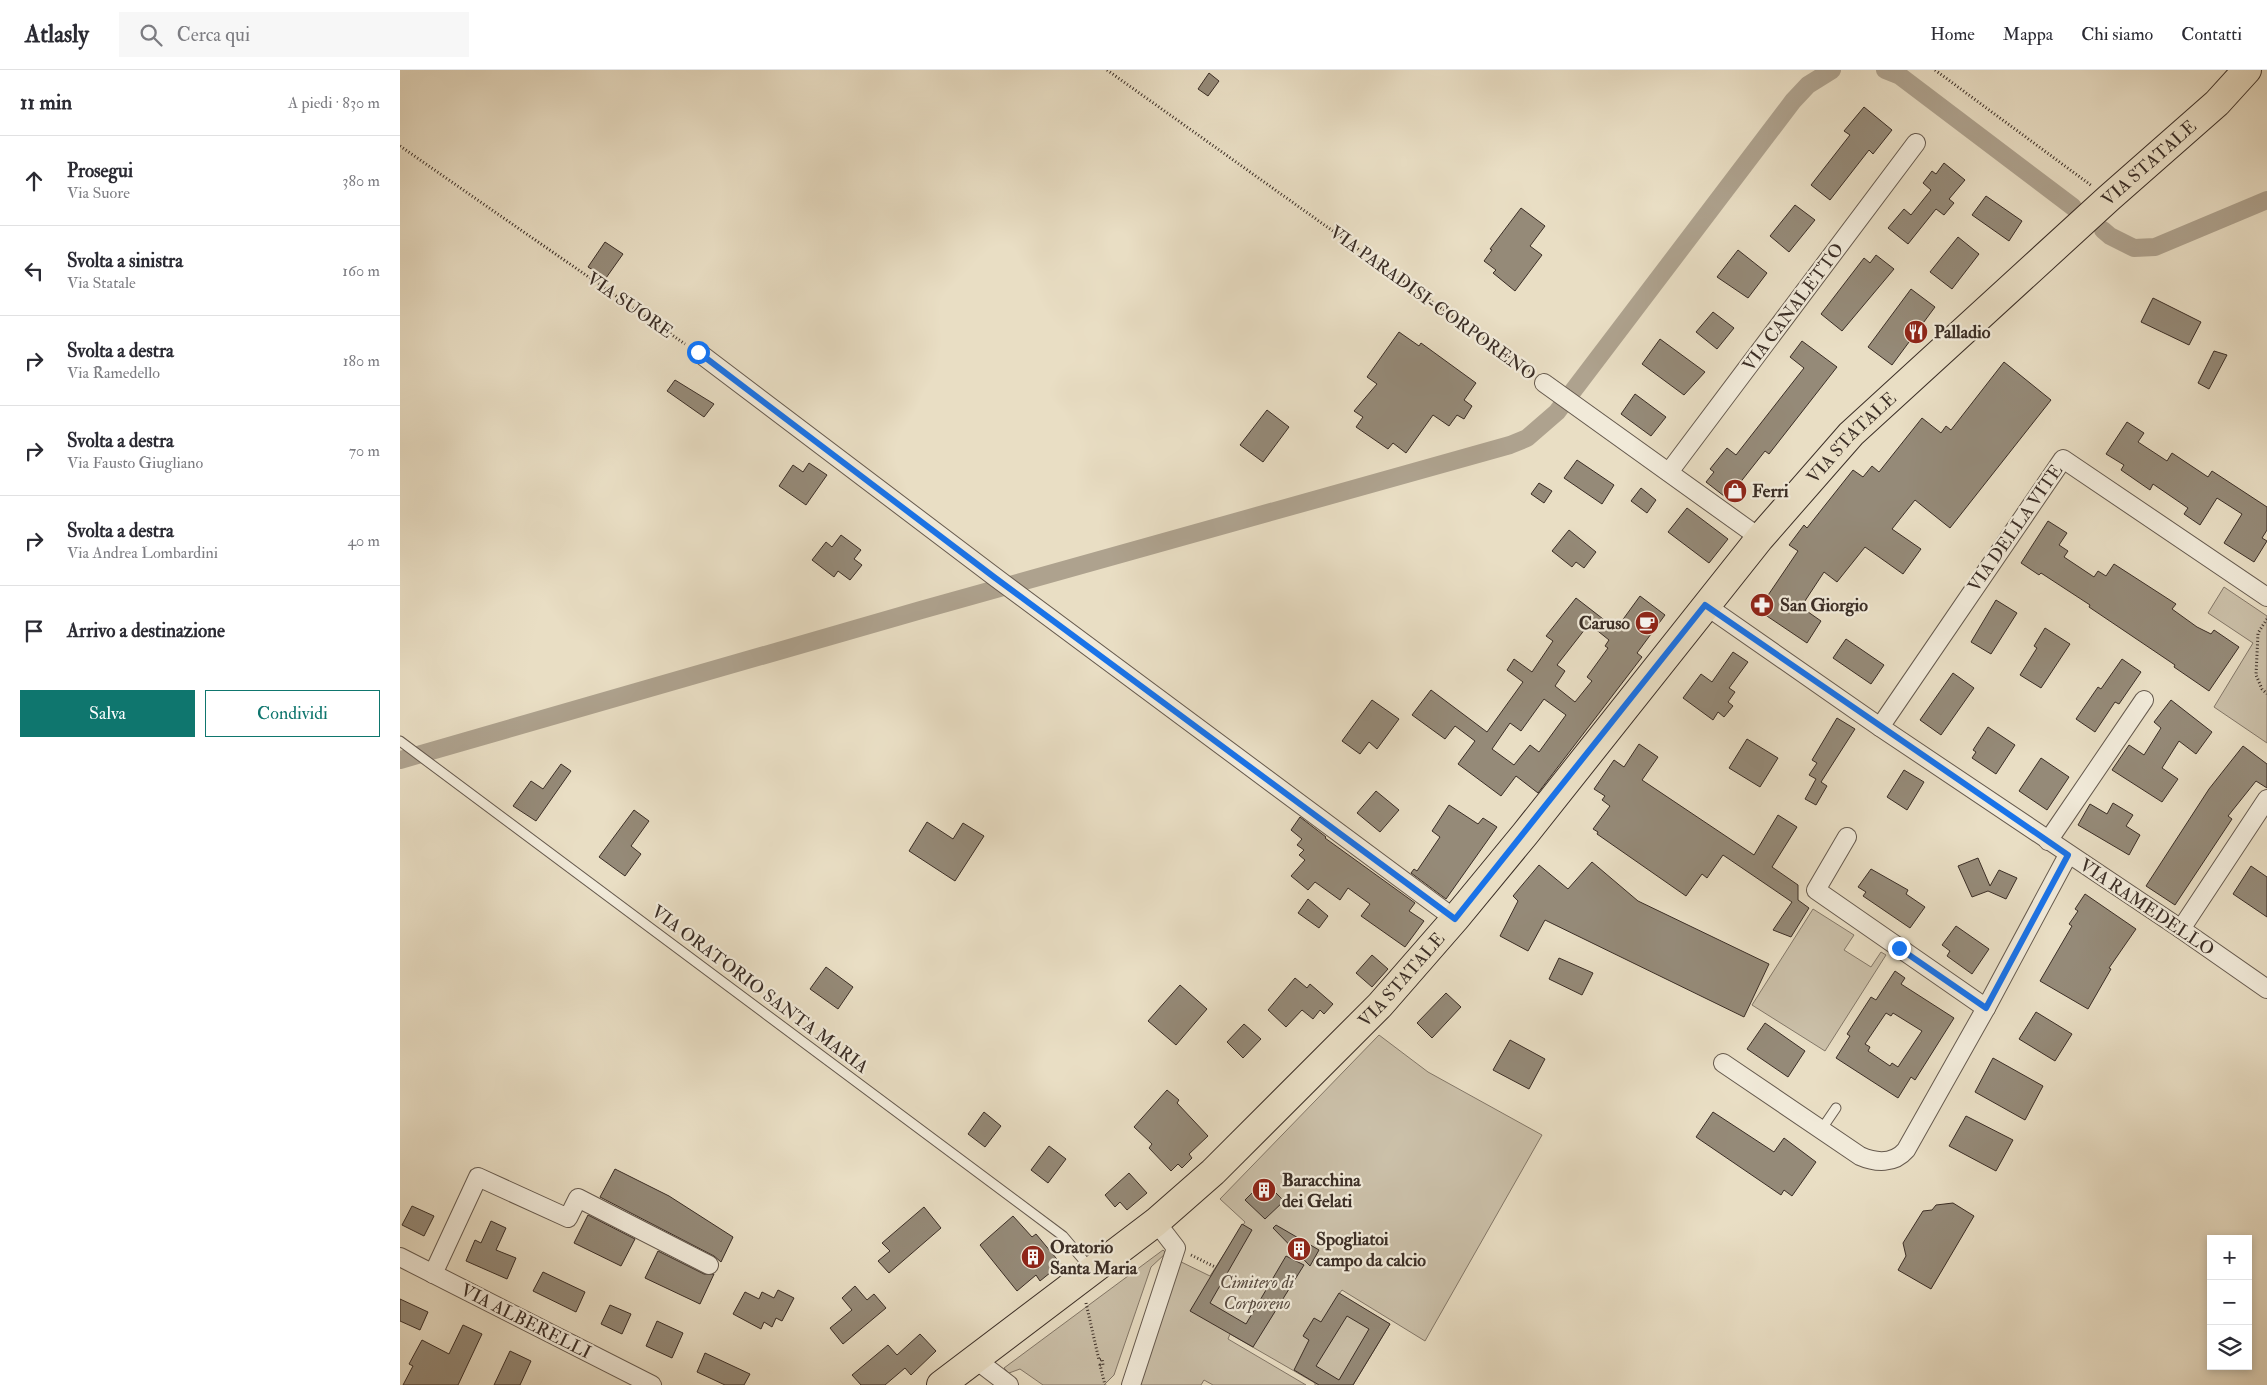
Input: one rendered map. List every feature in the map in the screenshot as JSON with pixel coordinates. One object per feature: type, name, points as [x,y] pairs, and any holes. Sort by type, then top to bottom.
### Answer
[{"type":"main road","name":"VIA STATALE","points":[[941,1385],[1156,1222],[1213,1172],[1373,1012],[1455,919],[1705,605],[1760,538],[1851,434],[2109,198],[2217,103],[2247,70]]},
{"type":"street","name":"VIA CANALETTO","points":[[1669,472],[1916,143]]},
{"type":"street","points":[[698,352],[994,577],[1455,919]]},
{"type":"street","name":"VIA PARADISI-CORPORENO","points":[[1544,383],[1582,408],[1760,538]]},
{"type":"street","name":"VIA DELLA VITE","points":[[1880,727],[2062,459],[2267,597]]},
{"type":"street","name":"VIA RAMEDELLO","points":[[1705,605],[1880,727],[2266,987]]},
{"type":"street","points":[[2048,840],[2144,700]]},
{"type":"street","points":[[2181,929],[2267,798]]},
{"type":"street","points":[[1847,837],[1816,890],[1986,1008]]},
{"type":"street","points":[[1723,1063],[1860,1156],[1873,1162],[1900,1157],[1906,1150],[1986,1008],[2068,855]]},
{"type":"street","points":[[433,1274],[478,1177],[568,1218],[578,1198],[709,1265]]},
{"type":"street","points":[[1131,1385],[1176,1248],[1156,1222]]},
{"type":"street","name":"VIA ALBERELLI","points":[[400,1258],[652,1385]]},
{"type":"street","points":[[976,1359],[1008,1385]]},
{"type":"lane","name":"VIA ORATORIO SANTA MARIA","points":[[400,741],[1063,1236],[1092,1271]]},
{"type":"lane","points":[[1821,1130],[1836,1108]]},
{"type":"path","name":"VIA PARADISI-CORPORENO","points":[[1107,70],[1544,383]]},
{"type":"path","points":[[1935,70],[2109,198]]},
{"type":"path","name":"VIA SUORE","points":[[400,146],[698,352]]},
{"type":"path","points":[[2267,618],[2258,633],[2256,675],[2262,689],[2267,694]]},
{"type":"path","points":[[1176,1248],[1215,1267]]},
{"type":"path","points":[[1086,1303],[1099,1360],[1102,1360],[1103,1365],[1100,1365],[1105,1385]]},
{"type":"green space","points":[[2224,587],[2267,616],[2267,743],[2214,707],[2253,643],[2208,613]]},
{"type":"green space","points":[[1813,909],[1854,935],[1844,950],[1871,967],[1881,952],[1886,955],[1825,1051],[1752,1005]]},
{"type":"green space","name":"Cimitero di Corporeno","points":[[1379,1035],[1428,1072],[1542,1135],[1425,1341],[1342,1290],[1339,1294],[1390,1324],[1353,1385],[1315,1385],[1315,1383],[1230,1334],[1228,1339],[1306,1385],[1213,1385],[1204,1380],[1201,1385],[1131,1385],[1173,1258],[1210,1276],[1245,1222],[1220,1199]]},
{"type":"green space","points":[[1163,1250],[1166,1253],[1151,1267],[1114,1375],[1104,1385],[1043,1385],[1020,1369],[1009,1373],[1004,1368]]},
{"type":"building","points":[[1209,73],[1219,81],[1208,96],[1198,89]]},
{"type":"building","points":[[1864,107],[1892,130],[1873,154],[1869,150],[1830,200],[1811,185],[1850,135],[1844,131]]},
{"type":"building","points":[[1944,163],[1965,180],[1949,199],[1954,203],[1944,215],[1936,209],[1908,244],[1888,228],[1904,209],[1911,215],[1931,190],[1923,183],[1932,171],[1936,174]]},
{"type":"building","points":[[1986,196],[2022,221],[2009,241],[1972,215]]},
{"type":"building","points":[[1795,205],[1815,220],[1789,252],[1770,236]]},
{"type":"building","points":[[1521,208],[1545,226],[1530,246],[1542,255],[1515,291],[1493,273],[1496,270],[1484,261],[1492,250],[1490,249]]},
{"type":"building","points":[[1958,237],[1979,254],[1952,289],[1930,272]]},
{"type":"building","points":[[605,242],[623,254],[606,278],[588,267]]},
{"type":"building","points":[[1738,250],[1767,273],[1748,298],[1717,277]]},
{"type":"building","points":[[1876,255],[1894,269],[1842,331],[1821,314],[1864,258],[1870,263]]},
{"type":"building","points":[[1911,289],[1935,307],[1892,365],[1868,347]]},
{"type":"building","points":[[2153,298],[2201,322],[2189,345],[2141,322]]},
{"type":"building","points":[[1713,312],[1734,328],[1717,349],[1696,332]]},
{"type":"building","points":[[1399,332],[1419,346],[1421,343],[1476,383],[1464,400],[1472,406],[1464,419],[1457,415],[1449,426],[1433,415],[1406,453],[1393,443],[1388,449],[1356,427],[1363,417],[1354,411],[1377,384],[1367,377]]},
{"type":"building","points":[[1660,339],[1705,372],[1684,395],[1642,364]]},
{"type":"building","points":[[1802,341],[1837,367],[1769,454],[1765,451],[1739,484],[1743,487],[1735,497],[1728,491],[1724,496],[1706,482],[1714,472],[1710,469],[1727,448],[1736,455],[1804,368],[1790,357]]},
{"type":"building","points":[[2214,351],[2227,355],[2209,389],[2198,383]]},
{"type":"building","points":[[2004,362],[2051,400],[1950,528],[1915,500],[1892,529],[1921,549],[1903,574],[1865,547],[1837,582],[1824,572],[1801,607],[1821,621],[1807,643],[1758,610],[1798,551],[1789,545],[1804,525],[1807,528],[1853,470],[1863,477],[1872,466],[1879,472],[1922,418],[1941,433],[1946,426],[1951,430]]},
{"type":"building","points":[[675,380],[714,404],[704,417],[667,391]]},
{"type":"building","points":[[1635,394],[1666,417],[1651,436],[1621,414]]},
{"type":"building","points":[[1267,410],[1289,427],[1263,462],[1240,445]]},
{"type":"building","points":[[2127,422],[2144,433],[2138,442],[2167,461],[2172,453],[2208,477],[2212,471],[2267,507],[2267,530],[2262,538],[2267,541],[2254,562],[2224,543],[2242,514],[2217,498],[2200,525],[2184,514],[2188,508],[2153,484],[2150,490],[2121,470],[2124,465],[2106,454]]},
{"type":"building","points":[[1577,460],[1614,485],[1602,504],[1564,478]]},
{"type":"building","points":[[809,463],[827,475],[806,505],[779,486],[793,465],[803,472]]},
{"type":"building","points":[[1539,483],[1552,491],[1544,503],[1531,494]]},
{"type":"building","points":[[1641,488],[1656,500],[1647,513],[1631,501]]},
{"type":"building","points":[[1687,508],[1728,539],[1709,563],[1668,532]]},
{"type":"building","points":[[2048,521],[2067,533],[2059,545],[2068,551],[2064,557],[2094,577],[2098,571],[2106,576],[2114,564],[2176,604],[2172,609],[2197,627],[2211,634],[2214,630],[2239,647],[2209,691],[2174,667],[2175,665],[2089,607],[2090,605],[2041,573],[2039,575],[2021,563]]},
{"type":"building","points":[[1569,530],[1596,552],[1584,568],[1576,562],[1572,567],[1552,551]]},
{"type":"building","points":[[841,535],[861,550],[854,559],[862,565],[850,580],[838,571],[834,577],[812,560],[826,542],[832,547]]},
{"type":"building","points":[[1640,596],[1665,615],[1637,653],[1642,657],[1538,793],[1516,776],[1501,796],[1458,764],[1475,741],[1455,726],[1445,739],[1412,715],[1431,690],[1487,732],[1523,682],[1507,670],[1514,659],[1532,672],[1553,641],[1546,636],[1576,598],[1616,629]],"holes":[[[1589,624],[1609,640],[1605,646],[1608,648],[1587,677],[1592,681],[1575,702],[1555,686],[1565,671],[1557,665]],[[1544,699],[1566,715],[1539,752],[1530,745],[1514,765],[1492,749],[1510,723],[1521,731]]]},
{"type":"building","points":[[1996,600],[2017,613],[1991,654],[1971,642]]},
{"type":"building","points":[[2045,628],[2070,644],[2041,688],[2020,675],[2037,648],[2034,646]]},
{"type":"building","points":[[1846,639],[1884,665],[1871,684],[1833,658]]},
{"type":"building","points":[[1733,652],[1748,662],[1729,688],[1735,692],[1728,702],[1733,706],[1724,717],[1718,712],[1713,720],[1683,698],[1701,674],[1712,682]]},
{"type":"building","points":[[2122,659],[2141,672],[2119,704],[2115,702],[2095,732],[2076,719],[2098,687],[2101,689]]},
{"type":"building","points":[[1953,673],[1974,688],[1941,735],[1920,720]]},
{"type":"building","points":[[1372,700],[1399,719],[1377,749],[1369,742],[1360,754],[1342,741]]},
{"type":"building","points":[[2171,700],[2212,732],[2196,754],[2179,741],[2162,768],[2178,779],[2162,802],[2112,770],[2129,745],[2144,755],[2161,728],[2154,722]]},
{"type":"building","points":[[1837,718],[1855,729],[1821,782],[1827,786],[1816,805],[1805,799],[1816,779],[1809,775],[1817,763],[1812,760]]},
{"type":"building","points":[[1988,727],[2015,745],[1996,774],[1972,758],[1976,752],[1973,750]]},
{"type":"building","points":[[1747,739],[1778,758],[1760,787],[1729,768]]},
{"type":"building","points":[[1639,744],[1658,757],[1642,780],[1754,855],[1778,815],[1797,827],[1772,867],[1798,885],[1798,900],[1809,908],[1791,937],[1773,930],[1792,902],[1723,855],[1707,878],[1702,874],[1686,896],[1597,834],[1598,832],[1593,829],[1610,806],[1602,800],[1605,796],[1594,789],[1614,760],[1624,767]]},
{"type":"building","points":[[2243,746],[2267,764],[2267,788],[2256,781],[2228,816],[2232,819],[2175,905],[2146,886],[2209,789]]},
{"type":"building","points":[[2041,758],[2069,777],[2047,810],[2019,791]]},
{"type":"building","points":[[561,764],[571,771],[536,821],[513,806],[531,781],[543,789]]},
{"type":"building","points":[[1904,770],[1924,782],[1907,810],[1887,797]]},
{"type":"building","points":[[1376,791],[1399,810],[1380,832],[1357,813]]},
{"type":"building","points":[[2113,803],[2133,815],[2126,826],[2140,835],[2129,855],[2078,825],[2090,804],[2107,814]]},
{"type":"building","points":[[1449,805],[1478,824],[1483,818],[1497,827],[1446,899],[1411,873],[1414,869],[1417,871],[1440,837],[1432,831]]},
{"type":"building","points":[[634,810],[649,821],[631,846],[641,854],[625,876],[599,857]]},
{"type":"building","points":[[1300,817],[1325,838],[1415,903],[1409,911],[1424,921],[1405,947],[1361,916],[1370,904],[1348,888],[1340,900],[1315,882],[1308,890],[1291,876],[1305,860],[1299,855],[1304,850],[1297,845],[1302,839],[1291,830]]},
{"type":"building","points":[[927,822],[953,839],[963,823],[984,836],[955,881],[909,851]]},
{"type":"building","points":[[1978,858],[1990,886],[1999,870],[2017,878],[2006,899],[1988,891],[1972,897],[1958,866]]},
{"type":"building","points":[[1592,862],[1638,901],[1769,964],[1744,1017],[1545,920],[1528,951],[1500,936],[1518,901],[1513,896],[1539,865],[1568,889]]},
{"type":"building","points":[[2251,866],[2267,877],[2267,917],[2233,894]]},
{"type":"building","points":[[1871,869],[1908,890],[1906,894],[1925,907],[1910,928],[1863,896],[1866,892],[1858,887]]},
{"type":"building","points":[[2085,894],[2136,929],[2109,968],[2111,969],[2088,1009],[2040,981],[2072,926],[2069,924],[2078,911],[2075,909]]},
{"type":"building","points":[[1308,899],[1328,916],[1319,928],[1298,913]]},
{"type":"building","points":[[1956,926],[1989,949],[1972,974],[1947,956],[1950,951],[1942,945]]},
{"type":"building","points":[[1372,955],[1388,969],[1372,987],[1356,973]]},
{"type":"building","points":[[1559,958],[1593,973],[1582,995],[1549,979]]},
{"type":"building","points":[[826,967],[853,987],[838,1009],[810,989]]},
{"type":"building","points":[[1895,971],[1905,978],[1901,984],[1954,1018],[1915,1080],[1911,1077],[1898,1098],[1836,1058],[1850,1036],[1847,1034],[1871,997],[1876,1000]],"holes":[[[1886,1013],[1891,1016],[1893,1013],[1922,1031],[1898,1067],[1892,1063],[1890,1066],[1868,1051],[1870,1047],[1865,1044]]]},
{"type":"building","points":[[1295,978],[1307,988],[1310,984],[1333,1004],[1324,1014],[1320,1010],[1313,1019],[1302,1010],[1286,1027],[1268,1010]]},
{"type":"building","points":[[1180,985],[1207,1009],[1176,1045],[1148,1021]]},
{"type":"building","points":[[1446,993],[1461,1007],[1432,1038],[1417,1023]]},
{"type":"building","points":[[2036,1012],[2072,1034],[2055,1061],[2019,1039]]},
{"type":"building","points":[[1765,1023],[1805,1051],[1788,1077],[1747,1049]]},
{"type":"building","points":[[1244,1024],[1261,1039],[1243,1058],[1227,1042]]},
{"type":"building","points":[[1510,1040],[1545,1059],[1529,1089],[1493,1070]]},
{"type":"building","points":[[1993,1058],[2043,1086],[2025,1120],[1975,1092]]},
{"type":"building","points":[[1167,1090],[1179,1100],[1177,1103],[1208,1136],[1189,1154],[1192,1158],[1182,1168],[1178,1164],[1171,1171],[1149,1148],[1152,1144],[1134,1127]]},
{"type":"building","points":[[984,1112],[1001,1126],[985,1147],[968,1134]]},
{"type":"building","points":[[1713,1112],[1774,1152],[1784,1138],[1816,1162],[1792,1196],[1784,1190],[1781,1195],[1696,1137]]},
{"type":"building","points":[[1966,1116],[2013,1140],[1996,1171],[1949,1146]]},
{"type":"building","points":[[1049,1146],[1066,1159],[1048,1183],[1031,1170]]},
{"type":"building","points":[[615,1169],[669,1196],[733,1237],[721,1262],[714,1256],[600,1197]]},
{"type":"building","points":[[1129,1173],[1147,1193],[1127,1210],[1120,1202],[1115,1207],[1105,1195]]},
{"type":"building","name":"Baracchina dei Gelati","points":[[1264,1181],[1284,1201],[1265,1219],[1245,1200]]},
{"type":"building","points":[[1953,1203],[1974,1216],[1931,1289],[1898,1270],[1906,1256],[1903,1243],[1923,1211],[1932,1210],[1936,1205]]},
{"type":"building","points":[[412,1206],[434,1216],[424,1236],[402,1225]]},
{"type":"building","points":[[924,1207],[941,1228],[889,1273],[878,1261],[890,1251],[882,1243]]},
{"type":"building","points":[[588,1215],[635,1239],[621,1266],[574,1243]]},
{"type":"building","points":[[1013,1216],[1032,1237],[1036,1234],[1061,1264],[1040,1281],[1036,1275],[1017,1291],[980,1245]]},
{"type":"building","points":[[491,1221],[506,1228],[496,1250],[516,1258],[507,1279],[466,1261],[475,1240],[481,1243]]},
{"type":"building","points":[[1242,1224],[1252,1230],[1210,1303],[1246,1324],[1286,1256],[1304,1265],[1253,1347],[1190,1311]]},
{"type":"building","name":"Spogliatoi campo da calcio","points":[[1276,1225],[1319,1250],[1310,1266],[1273,1228]]},
{"type":"building","points":[[658,1251],[704,1274],[714,1274],[700,1304],[645,1278]]},
{"type":"building","points":[[543,1272],[585,1292],[576,1312],[533,1291]]},
{"type":"building","points":[[855,1286],[867,1300],[874,1294],[886,1308],[843,1344],[830,1328],[852,1310],[842,1298]]},
{"type":"building","points":[[778,1290],[794,1298],[782,1321],[776,1318],[772,1327],[764,1322],[761,1329],[733,1314],[745,1292],[759,1299],[762,1292],[774,1298]]},
{"type":"building","points":[[1339,1293],[1390,1324],[1353,1385],[1319,1385],[1294,1370],[1309,1340],[1303,1336],[1314,1318],[1321,1322]],"holes":[[[1347,1316],[1369,1329],[1339,1380],[1316,1366]]]},
{"type":"building","points":[[400,1299],[428,1312],[420,1330],[400,1321]]},
{"type":"building","points":[[610,1305],[631,1314],[622,1334],[601,1324]]},
{"type":"building","points":[[657,1321],[683,1333],[672,1358],[646,1346]]},
{"type":"building","points":[[463,1325],[482,1334],[458,1385],[403,1385],[413,1366],[409,1364],[422,1340],[449,1354]]},
{"type":"building","points":[[920,1334],[936,1351],[911,1375],[905,1368],[885,1385],[861,1385],[852,1375],[888,1345],[897,1355]]},
{"type":"building","points":[[510,1351],[531,1361],[520,1385],[494,1385]]},
{"type":"building","points":[[705,1353],[750,1374],[744,1385],[725,1385],[697,1372]]},
{"type":"waterway","points":[[400,760],[921,610],[1510,445],[1527,438],[1557,412],[1793,101],[1808,85],[1832,70]]},
{"type":"waterway","points":[[1885,70],[1900,76],[2073,207]]},
{"type":"waterway","points":[[2103,230],[2110,236],[2134,248],[2155,247],[2267,200]]},
{"type":"place","name":"Palladio","points":[[1916,332]]},
{"type":"place","name":"Ferri","points":[[1735,491]]},
{"type":"place","name":"San Giorgio","points":[[1762,605]]},
{"type":"place","name":"Caruso","points":[[1647,623]]},
{"type":"place","name":"Baracchina dei Gelati","points":[[1264,1190]]},
{"type":"place","name":"Spogliatoi campo da calcio","points":[[1299,1249]]},
{"type":"place","name":"Oratorio Santa Maria","points":[[1033,1257]]},
{"type":"route","points":[[698,352],[994,577],[1455,919],[1525,834],[1705,605],[2068,855],[1986,1008],[1899,948]]}]
